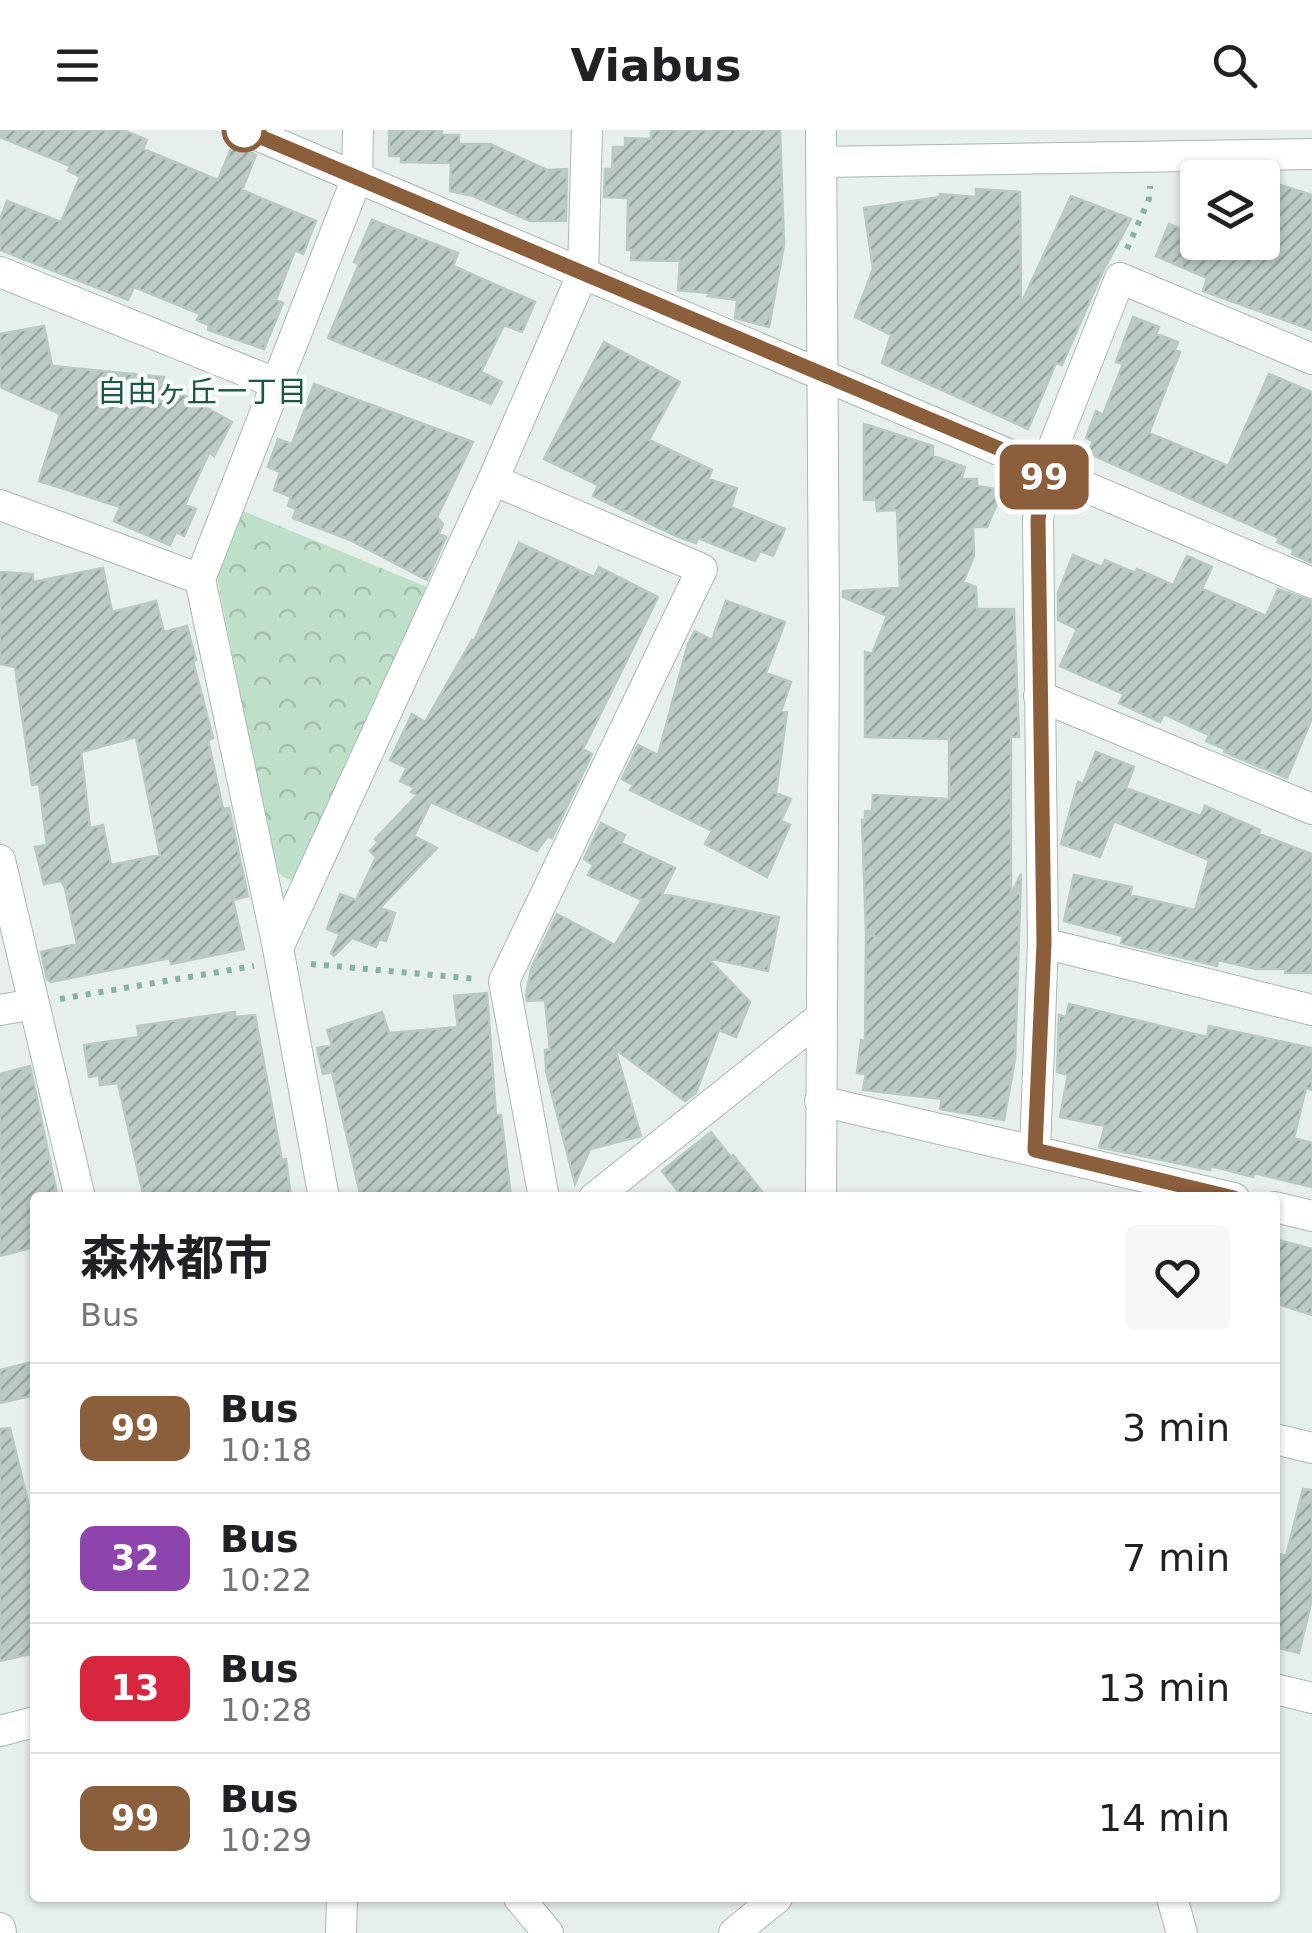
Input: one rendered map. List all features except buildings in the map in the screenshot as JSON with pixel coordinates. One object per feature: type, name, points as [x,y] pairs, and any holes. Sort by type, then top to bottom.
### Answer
[{"type":"street","points":[[244,130],[1312,583]]},
{"type":"street","points":[[323,1192],[278,948],[200,579],[356,178],[358,130]]},
{"type":"street","points":[[278,948],[493,480],[583,273],[588,130]]},
{"type":"street","points":[[821,130],[824,648],[821,1192]]},
{"type":"street","points":[[821,162],[1312,154]]},
{"type":"street","points":[[0,272],[275,383]]},
{"type":"street","points":[[1035,1150],[1044,943],[1038,520],[1045,468],[1120,278],[1312,359]]},
{"type":"street","points":[[493,480],[702,569],[504,981],[543,1192]]},
{"type":"street","points":[[0,505],[200,579]]},
{"type":"street","points":[[1039,696],[1312,809]]},
{"type":"street","points":[[0,860],[79,1192]]},
{"type":"street","points":[[1044,943],[1312,1010]]},
{"type":"street","points":[[0,1010],[34,1004]]},
{"type":"street","points":[[601,1192],[820,1017]]},
{"type":"street","points":[[820,1100],[1209,1192]]},
{"type":"street","points":[[1280,1209],[1312,1216]]},
{"type":"street","points":[[1280,1440],[1312,1448]]},
{"type":"street","points":[[1280,1689],[1312,1698]]},
{"type":"street","points":[[0,1731],[30,1723]]},
{"type":"street","points":[[341,1933],[342,1902]]},
{"type":"street","points":[[522,1902],[548,1933]]},
{"type":"street","points":[[734,1933],[773,1902]]},
{"type":"street","points":[[1173,1902],[1182,1933]]},
{"type":"path","points":[[1120,278],[1121,262],[1149,199],[1150,157]]},
{"type":"green space","points":[[243,511],[432,589],[295,881],[283,877],[275,868],[216,572]]},
{"type":"bus line","name":"99","points":[[244,130],[1045,468],[1038,520],[1044,943],[1035,1150],[1209,1192]]},
{"type":"district","name":"自由ヶ丘一丁目","points":[[202,391]]}]
